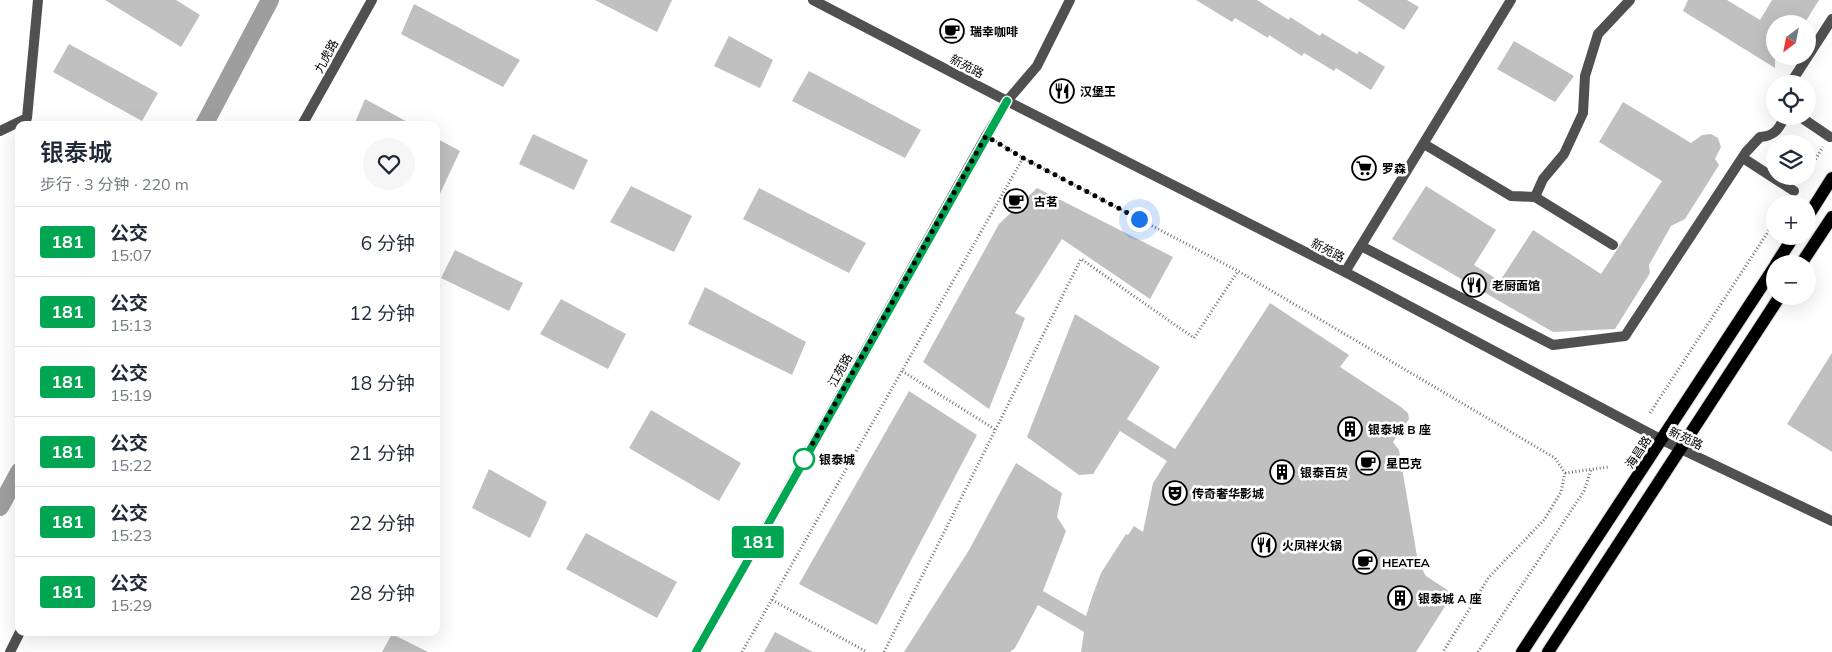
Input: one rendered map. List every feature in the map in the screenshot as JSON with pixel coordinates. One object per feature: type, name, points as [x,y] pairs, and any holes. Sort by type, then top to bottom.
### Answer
[{"type":"main road","points":[[1816,203],[1832,178]]},
{"type":"main road","points":[[1807,255],[1832,217]]},
{"type":"main road","name":"海昌路","points":[[1522,652],[1766,280]]},
{"type":"main road","points":[[1548,652],[1774,305]]},
{"type":"street","points":[[20,121],[26,118],[38,0]]},
{"type":"street","name":"九虎路","points":[[304,121],[372,0]]},
{"type":"street","name":"新苑路","points":[[813,0],[1007,101],[1345,272],[1662,440],[1832,521]]},
{"type":"street","name":"江苑路","points":[[696,652],[986,136],[1007,101],[1037,66],[1070,0]]},
{"type":"street","points":[[1345,272],[1512,0]]},
{"type":"street","points":[[1536,197],[1543,179],[1564,154],[1583,113],[1585,76],[1598,34],[1630,0]]},
{"type":"street","points":[[1796,75],[1832,19]]},
{"type":"street","points":[[0,131],[15,124]]},
{"type":"street","points":[[1361,246],[1553,345],[1625,336],[1742,158],[1760,137],[1771,136],[1780,125]]},
{"type":"street","points":[[1812,125],[1830,137]]},
{"type":"street","points":[[1424,144],[1511,196],[1536,197],[1613,245]]},
{"type":"street","points":[[1742,158],[1794,191]]},
{"type":"street","points":[[10,652],[18,636]]},
{"type":"path","points":[[986,136],[1023,158],[1238,271],[1555,458],[1565,474],[1561,492],[1544,520],[1488,577],[1443,652]]},
{"type":"path","points":[[1816,159],[1830,137]]},
{"type":"path","points":[[742,652],[1023,158]]},
{"type":"path","points":[[1650,413],[1766,235]]},
{"type":"path","points":[[884,652],[1081,259],[1194,338],[1238,271]]},
{"type":"path","points":[[902,371],[996,430]]},
{"type":"path","points":[[1565,474],[1609,467]]},
{"type":"path","points":[[1478,652],[1584,492],[1590,470]]},
{"type":"path","points":[[772,600],[867,652]]},
{"type":"building","points":[[105,0],[176,0],[200,15],[181,47]]},
{"type":"building","points":[[595,0],[672,0],[657,32]]},
{"type":"building","points":[[1196,0],[1257,0],[1289,20],[1290,17],[1320,36],[1322,33],[1357,54],[1359,51],[1385,67],[1371,90],[1336,68],[1334,71],[1304,53],[1302,56],[1269,35],[1268,38],[1235,18],[1232,22]]},
{"type":"building","points":[[1357,0],[1407,0],[1419,7],[1404,30]]},
{"type":"building","points":[[1688,0],[1727,0],[1760,20],[1772,0],[1819,0],[1810,15],[1766,15],[1766,62],[1683,11]]},
{"type":"building","points":[[414,4],[520,60],[503,87],[401,34]]},
{"type":"building","points":[[729,36],[773,60],[760,88],[714,66]]},
{"type":"building","points":[[1514,41],[1574,76],[1555,102],[1497,69]]},
{"type":"building","points":[[69,44],[158,93],[142,121],[53,72]]},
{"type":"building","points":[[809,71],[921,130],[905,158],[792,101]]},
{"type":"building","points":[[365,99],[406,121],[356,121]]},
{"type":"building","points":[[1623,102],[1691,143],[1702,135],[1711,134],[1718,138],[1721,147],[1715,159],[1719,165],[1685,219],[1671,226],[1649,265],[1650,273],[1615,329],[1553,332],[1392,239],[1426,186],[1496,230],[1474,265],[1500,281],[1533,230],[1601,274],[1662,181],[1599,142]]},
{"type":"building","points":[[533,134],[588,160],[574,190],[519,164]]},
{"type":"building","points":[[440,140],[460,151],[440,194]]},
{"type":"building","points":[[631,186],[692,216],[674,252],[610,222]]},
{"type":"building","points":[[759,188],[866,243],[849,273],[743,219]]},
{"type":"building","points":[[1037,188],[1173,257],[1150,299],[1062,239],[1015,313],[1025,318],[989,409],[923,362],[999,224]]},
{"type":"building","points":[[455,250],[523,283],[509,311],[441,278]]},
{"type":"building","points":[[705,287],[806,342],[792,375],[688,324]]},
{"type":"building","points":[[561,299],[626,334],[608,369],[540,334]]},
{"type":"building","name":"银泰百货","points":[[1270,303],[1349,355],[1340,367],[1408,413],[1409,419],[1393,442],[1399,450],[1418,562],[1426,576],[1446,589],[1451,597],[1416,652],[1081,652],[1084,632],[1038,605],[1015,648],[1010,652],[904,652],[969,550],[1016,463],[1062,493],[1057,517],[1066,531],[1043,591],[1086,616],[1101,573],[1126,534],[1128,535],[1134,526],[1143,532],[1153,483],[1167,461],[1120,431],[1093,474],[1079,475],[1027,437],[1075,314],[1160,367],[1127,419],[1175,449]]},
{"type":"building","points":[[1832,353],[1832,452],[1787,424]]},
{"type":"building","points":[[909,391],[977,435],[877,625],[799,584]]},
{"type":"building","points":[[651,410],[741,463],[719,501],[629,448]]},
{"type":"building","points":[[489,469],[547,502],[530,538],[472,508]]},
{"type":"building","points":[[586,533],[677,582],[657,618],[566,569]]},
{"type":"building","points":[[775,632],[813,652],[764,652]]},
{"type":"building","points":[[391,636],[396,636],[428,652],[382,652]]},
{"type":"waterway","points":[[206,121],[270,0]]},
{"type":"waterway","points":[[0,507],[15,479]]},
{"type":"bus line","name":"181","points":[[696,652],[1007,101]]},
{"type":"place","name":"瑞幸咖啡","points":[[952,31]]},
{"type":"place","name":"汉堡王","points":[[1062,91]]},
{"type":"place","name":"罗森","points":[[1364,168]]},
{"type":"place","name":"古茗","points":[[1016,201]]},
{"type":"place","name":"老厨面馆","points":[[1474,285]]},
{"type":"place","name":"银泰城 B 座","points":[[1350,429]]},
{"type":"place","name":"银泰城","points":[[804,459]]},
{"type":"place","name":"星巴克","points":[[1368,463]]},
{"type":"place","name":"银泰百货","points":[[1282,472]]},
{"type":"place","name":"传奇奢华影城","points":[[1175,493]]},
{"type":"place","name":"火凤祥火锅","points":[[1264,545]]},
{"type":"place","name":"HEATEA","points":[[1365,562]]},
{"type":"place","name":"银泰城 A 座","points":[[1400,598]]},
{"type":"route","points":[[804,459],[986,136],[1023,158],[1139,219]]}]
